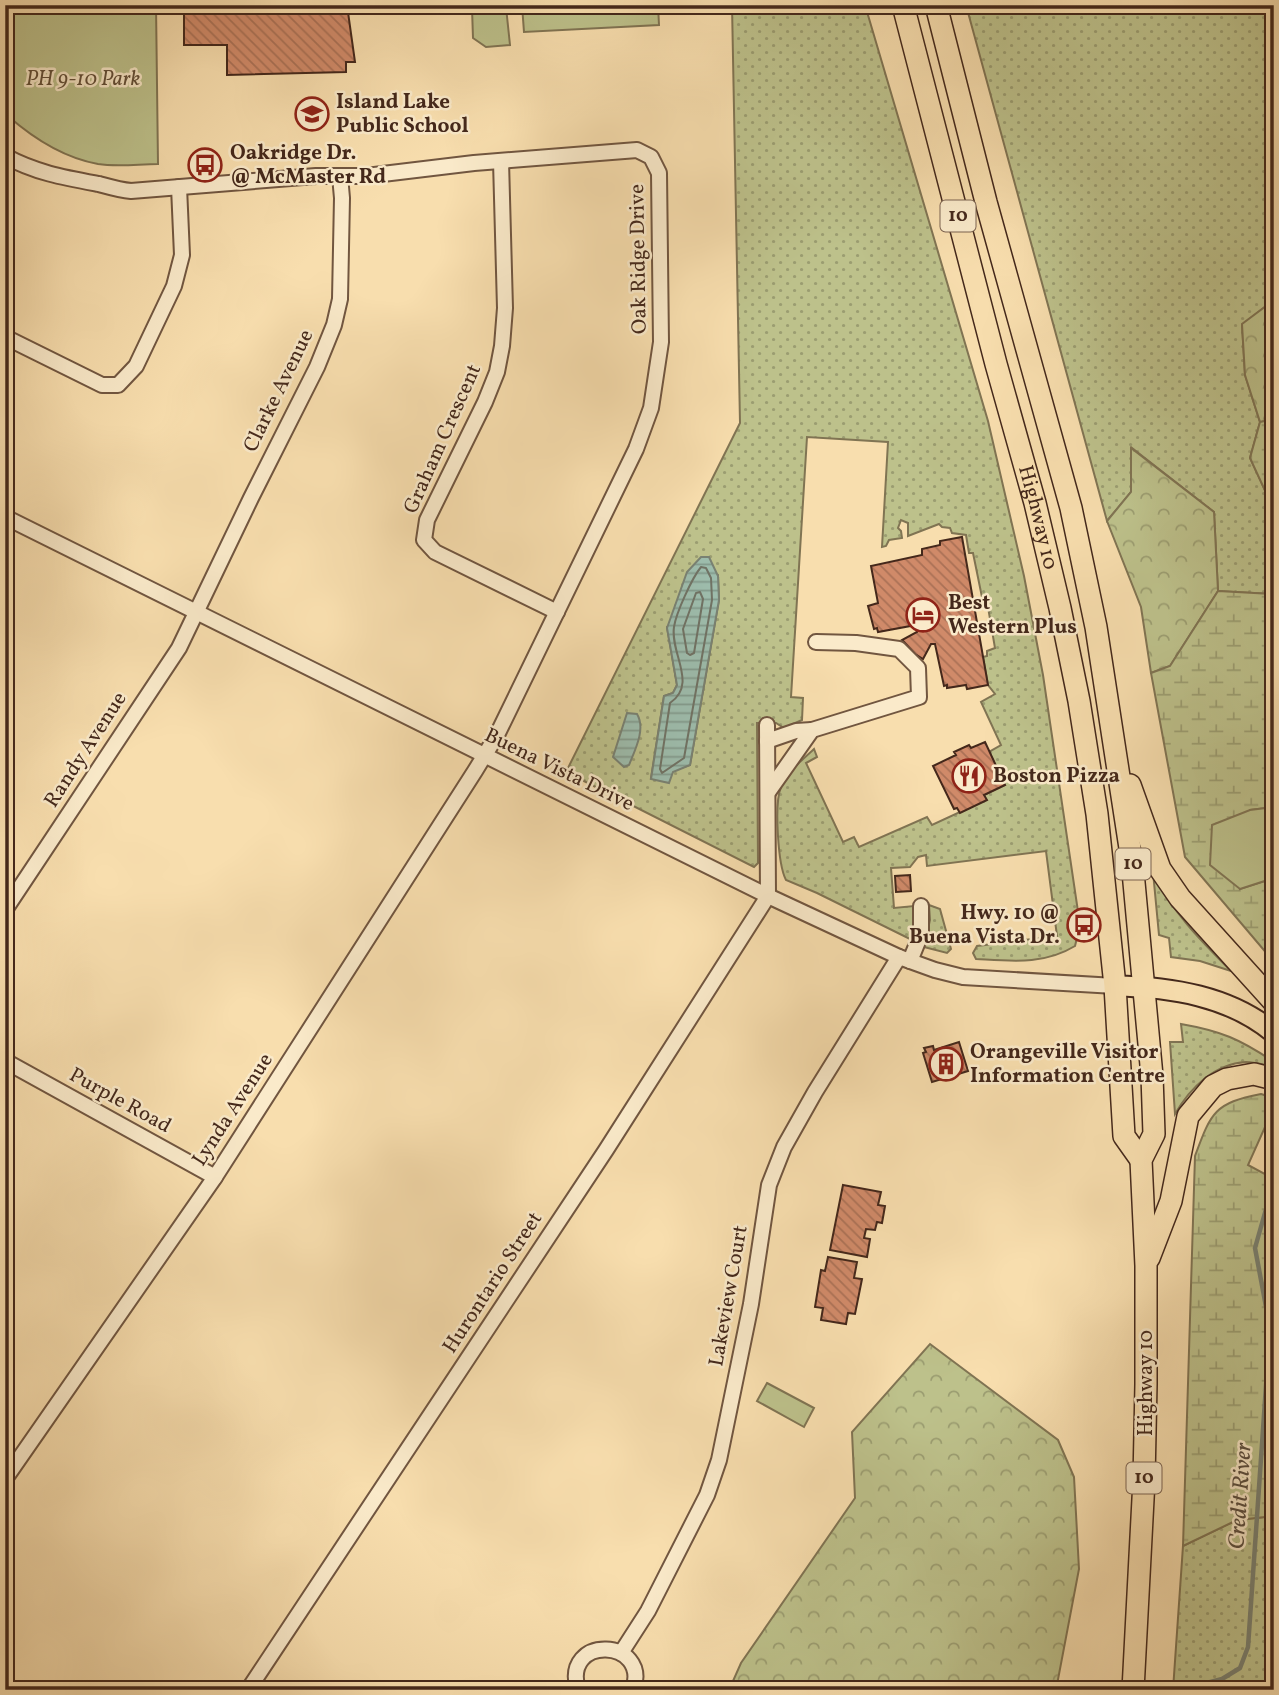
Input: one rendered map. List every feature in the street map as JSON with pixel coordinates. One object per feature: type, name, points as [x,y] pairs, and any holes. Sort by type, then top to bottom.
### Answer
[{"type":"highway","name":"Highway 10","points":[[936,5],[986,202],[1071,508],[1096,627],[1132,861],[1152,1076],[1154,1134],[1140,1160]]},
{"type":"highway","name":"Highway 10","points":[[903,6],[1035,503],[1079,701],[1097,814],[1115,986],[1124,1136],[1140,1160],[1146,1266],[1144,1480],[1133,1690]]},
{"type":"highway","points":[[1113,743],[1160,869],[1193,914],[1274,1002]]},
{"type":"highway","points":[[1146,1266],[1171,1201],[1188,1116],[1213,1086],[1227,1079],[1254,1074],[1274,1079]]},
{"type":"main road","points":[[1115,986],[1144,986],[1214,1000],[1241,1012],[1274,1033]]},
{"type":"street","name":"Oak Ridge Drive","points":[[5,156],[42,173],[131,191],[387,174],[636,150],[651,157],[659,173],[661,342],[651,408],[621,483],[497,735],[484,756]]},
{"type":"street","name":"Graham Crescent","points":[[501,161],[505,308],[497,372],[427,520],[424,540],[435,552],[557,612]]},
{"type":"street","name":"Clarke Avenue","points":[[195,611],[317,367],[338,313],[341,283],[340,176]]},
{"type":"street","points":[[5,337],[102,385],[118,386],[136,366],[174,286],[182,255],[179,187]]},
{"type":"street","name":"Buena Vista Drive","points":[[5,517],[768,896],[904,959],[963,977],[1115,986]]},
{"type":"street","name":"Randy Avenue","points":[[5,910],[179,648],[195,611]]},
{"type":"street","points":[[767,741],[919,697],[918,668],[899,649],[856,643],[816,642]]},
{"type":"street","points":[[767,725],[768,896]]},
{"type":"street","points":[[769,791],[812,730]]},
{"type":"street","name":"Lynda Avenue","points":[[5,1479],[215,1177],[484,756]]},
{"type":"street","name":"Hurontario Street","points":[[248,1690],[598,1162],[768,896]]},
{"type":"street","name":"Lakeview Court","points":[[621,1653],[648,1611],[707,1495],[719,1460],[751,1304],[769,1185],[784,1147],[815,1092],[921,934],[921,906]]},
{"type":"street","name":"Purple Road","points":[[5,1061],[215,1177]]},
{"type":"street","points":[[578,1690],[575,1677],[582,1659],[601,1648],[621,1653],[631,1663],[635,1673],[633,1690]]},
{"type":"green space","name":"PH 9-10 Park","points":[[5,5],[156,5],[158,164],[98,164],[74,157],[28,132],[5,113]]},
{"type":"green space","points":[[522,5],[658,5],[659,25],[524,32]]},
{"type":"green space","points":[[732,5],[865,5],[988,421],[1024,576],[1043,675],[1080,925],[1075,946],[1052,956],[1027,960],[976,959],[973,953],[977,946],[1057,936],[1046,851],[927,866],[926,855],[918,857],[910,867],[891,868],[894,908],[914,906],[915,920],[910,939],[786,880],[783,872],[777,820],[781,787],[786,777],[814,749],[817,757],[806,763],[843,842],[854,837],[859,847],[927,817],[932,825],[986,800],[984,795],[1005,785],[989,752],[1001,745],[981,702],[995,694],[988,685],[983,657],[987,656],[987,651],[995,648],[988,607],[984,607],[973,553],[969,553],[966,535],[952,533],[950,528],[939,524],[908,536],[908,523],[901,520],[898,528],[902,538],[889,540],[886,546],[882,547],[888,442],[807,437],[791,697],[803,698],[802,720],[784,728],[776,723],[757,723],[758,863],[754,867],[566,772],[740,423]],"holes":[[[718,576],[719,600],[690,765],[651,778],[664,696],[673,693],[677,685],[667,627]]]},
{"type":"green space","points":[[966,5],[1274,5],[1274,300],[1242,325],[1245,375],[1260,422],[1250,458],[1274,510],[1274,594],[1218,591],[1214,512],[1132,448],[1131,492],[1107,521]]},
{"type":"green space","points":[[506,7],[510,45],[486,47],[473,38],[472,8]]},
{"type":"green space","points":[[1274,300],[1274,419],[1260,422],[1245,375],[1242,324]]},
{"type":"green space","points":[[1274,419],[1274,510],[1250,458],[1260,422]]},
{"type":"green space","points":[[1131,448],[1214,512],[1218,591],[1170,666],[1151,673],[1141,607],[1107,521],[1131,492]]},
{"type":"green space","points":[[1218,591],[1274,594],[1274,807],[1250,810],[1240,889],[1274,878],[1274,962],[1185,857],[1151,673],[1170,666]]},
{"type":"green space","points":[[1274,807],[1274,878],[1240,889],[1210,865],[1212,825],[1250,810]]},
{"type":"green space","points":[[1153,872],[1178,913],[1231,971],[1200,961],[1171,957],[1169,938],[1159,935]]},
{"type":"green space","points":[[929,905],[940,909],[951,949],[947,953],[924,947],[930,920]]},
{"type":"green space","points":[[1181,1024],[1219,1033],[1251,1047],[1274,1062],[1274,1067],[1246,1062],[1213,1072],[1188,1095],[1175,1114],[1170,1042],[1183,1042]]},
{"type":"green space","points":[[1261,1094],[1274,1098],[1274,1116],[1265,1127],[1248,1165],[1274,1179],[1274,1516],[1237,1520],[1183,1546],[1195,1156],[1205,1129],[1216,1112],[1233,1101]]},
{"type":"green space","points":[[930,1344],[1058,1440],[1074,1477],[1079,1569],[1056,1690],[729,1690],[741,1663],[855,1498],[852,1432]]},
{"type":"green space","points":[[767,1383],[814,1408],[804,1427],[757,1401]]},
{"type":"green space","points":[[1274,1516],[1274,1690],[1173,1690],[1183,1546],[1237,1520]]},
{"type":"water","points":[[701,557],[709,557],[718,576],[719,600],[690,765],[673,772],[669,783],[651,779],[664,696],[673,693],[677,685],[667,628],[687,572]]},
{"type":"water","points":[[627,713],[637,714],[640,726],[634,753],[629,765],[624,767],[613,757]]},
{"type":"building","points":[[184,5],[347,5],[355,62],[346,62],[346,72],[227,75],[227,45],[184,45]]},
{"type":"building","name":"Best Western Plus","points":[[962,537],[988,685],[967,689],[966,685],[947,688],[947,685],[944,686],[935,644],[931,644],[923,659],[902,640],[917,632],[916,625],[878,632],[877,628],[874,629],[868,606],[878,603],[871,566],[922,555],[922,549],[940,545],[940,541]]},
{"type":"building","name":"Boston Pizza","points":[[985,742],[1005,785],[984,795],[987,800],[960,813],[957,808],[954,809],[933,766],[969,745],[971,748]]},
{"type":"building","points":[[910,875],[911,891],[896,892],[895,876]]},
{"type":"building","name":"Orangeville Visitor Information Centre","points":[[959,1042],[968,1071],[932,1082],[923,1053],[926,1052],[924,1048],[933,1046],[934,1050]]},
{"type":"building","points":[[843,1185],[881,1192],[878,1205],[885,1206],[882,1223],[877,1222],[875,1230],[866,1229],[864,1238],[870,1239],[867,1257],[830,1250]]},
{"type":"building","points":[[828,1257],[857,1262],[854,1278],[862,1279],[855,1314],[848,1313],[846,1324],[821,1320],[823,1308],[815,1307],[821,1270],[825,1271]]},
{"type":"waterway","name":"Credit River","points":[[1180,1690],[1222,1679],[1240,1668],[1248,1647],[1270,1328],[1255,1248],[1274,1181]]},
{"type":"place","name":"Island Lake Public School","points":[[312,114]]},
{"type":"place","name":"Oakridge Dr. @ McMaster Rd","points":[[205,165]]},
{"type":"place","name":"Best Western Plus","points":[[923,615]]},
{"type":"place","name":"Boston Pizza","points":[[969,776]]},
{"type":"place","name":"Hwy. 10 @ Buena Vista Dr.","points":[[1084,925]]},
{"type":"place","name":"Orangeville Visitor Information Centre","points":[[946,1064]]}]
